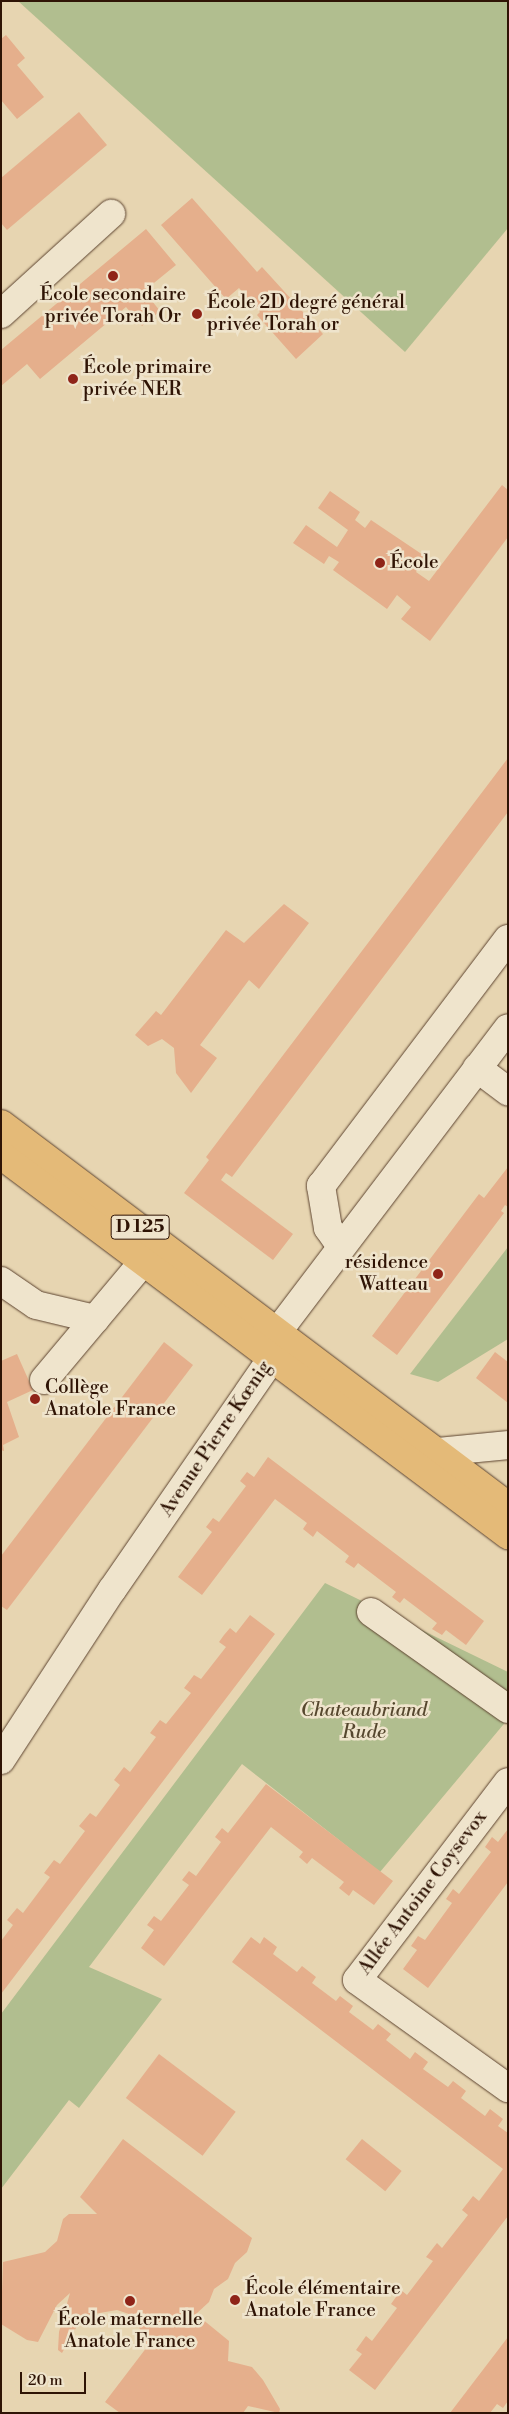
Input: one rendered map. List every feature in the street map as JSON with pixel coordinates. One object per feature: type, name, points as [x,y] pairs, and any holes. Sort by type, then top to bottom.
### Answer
[{"type":"main road","name":"D 125","points":[[1,1124],[275,1344],[508,1535]]},
{"type":"main road","points":[[1,1155],[144,1261],[275,1344]]},
{"type":"main road","name":"D 125","points":[[275,1344],[437,1452],[508,1506]]},
{"type":"street","points":[[1,314],[111,214]]},
{"type":"street","points":[[340,1245],[328,1228],[321,1186],[508,939]]},
{"type":"street","name":"Avenue Pierre Kœnig","points":[[1,1760],[340,1245],[508,1028]]},
{"type":"street","points":[[477,1068],[508,1091]]},
{"type":"street","points":[[44,1380],[144,1261]]},
{"type":"street","points":[[1,1281],[36,1305],[95,1319]]},
{"type":"street","points":[[437,1452],[508,1445]]},
{"type":"street","points":[[371,1612],[508,1710]]},
{"type":"street","name":"Allée Antoine Coysevox","points":[[508,1782],[357,1980],[508,2088]]},
{"type":"green space","points":[[18,1],[508,1],[508,228],[405,352]]},
{"type":"green space","points":[[508,1247],[508,1339],[438,1382],[410,1374]]},
{"type":"green space","name":"Chateaubriand Rude","points":[[325,1583],[508,1672],[508,1719],[380,1872],[242,1764],[89,1967],[162,1999],[79,2108],[69,2100],[1,2189],[1,2014]]},
{"type":"building","points":[[6,35],[25,58],[17,65],[44,97],[17,119],[1,100],[1,39]]},
{"type":"building","points":[[79,112],[107,145],[7,230],[1,223],[1,178]]},
{"type":"building","points":[[192,198],[257,272],[262,267],[323,334],[296,359],[257,315],[260,312],[239,288],[226,299],[161,225]]},
{"type":"building","points":[[146,229],[176,265],[144,291],[160,311],[142,326],[126,307],[40,379],[27,364],[1,386],[1,350]]},
{"type":"building","name":"École","points":[[502,485],[508,490],[508,537],[430,641],[401,619],[411,607],[397,595],[387,609],[333,570],[339,562],[329,556],[324,564],[293,543],[306,525],[337,547],[348,530],[318,508],[330,491],[360,512],[355,520],[365,528],[371,520],[426,557],[416,572],[429,581]]},
{"type":"building","points":[[508,758],[508,812],[232,1177],[226,1173],[221,1180],[293,1234],[273,1260],[184,1193],[209,1160],[206,1157]]},
{"type":"building","points":[[284,904],[309,923],[259,989],[249,980],[200,1045],[217,1058],[191,1093],[176,1073],[174,1048],[162,1039],[148,1046],[135,1035],[156,1011],[161,1015],[226,930],[244,943]]},
{"type":"building","name":"résidence Watteau","points":[[508,1167],[508,1207],[505,1205],[501,1211],[504,1213],[397,1355],[372,1336],[479,1194],[484,1198]]},
{"type":"building","points":[[164,1342],[193,1365],[7,1610],[1,1606],[1,1556]]},
{"type":"building","points":[[495,1352],[508,1362],[508,1403],[476,1378]]},
{"type":"building","points":[[17,1354],[33,1390],[7,1402],[19,1437],[3,1445],[4,1451],[1,1450],[1,1361]]},
{"type":"building","points":[[268,1457],[484,1621],[466,1645],[446,1630],[442,1635],[432,1629],[437,1623],[404,1598],[400,1603],[392,1597],[396,1592],[358,1563],[354,1568],[345,1562],[349,1556],[317,1531],[313,1537],[303,1529],[307,1523],[275,1499],[202,1595],[178,1577],[212,1532],[206,1527],[213,1518],[219,1522],[246,1486],[240,1481],[247,1472],[254,1477]]},
{"type":"building","points":[[250,1615],[275,1634],[1,1994],[1,1941],[13,1925],[7,1920],[17,1908],[23,1913],[50,1877],[44,1873],[54,1860],[60,1864],[85,1831],[79,1826],[90,1813],[96,1817],[120,1785],[114,1780],[124,1767],[130,1772],[156,1737],[150,1733],[160,1720],[166,1724],[191,1693],[184,1688],[194,1675],[201,1679],[226,1647],[219,1642],[224,1635],[230,1628],[236,1633]]},
{"type":"building","points":[[266,1784],[393,1881],[374,1905],[353,1890],[349,1896],[339,1888],[344,1882],[312,1858],[307,1864],[299,1857],[303,1852],[271,1827],[164,1966],[141,1948],[154,1930],[147,1925],[154,1916],[161,1921],[189,1885],[182,1880],[189,1871],[196,1876],[221,1842],[215,1837],[222,1828],[228,1833]]},
{"type":"building","points":[[508,1829],[508,1882],[428,1988],[403,1969],[417,1950],[411,1946],[418,1936],[425,1940],[452,1903],[446,1899],[453,1889],[459,1894],[491,1852],[485,1847],[492,1837],[498,1842]]},
{"type":"building","points":[[251,1937],[260,1944],[264,1937],[277,1947],[273,1954],[297,1972],[302,1966],[316,1977],[312,1983],[336,2001],[340,1996],[353,2006],[349,2012],[373,2030],[378,2024],[391,2034],[386,2040],[410,2059],[415,2052],[428,2062],[423,2069],[448,2087],[453,2081],[466,2091],[461,2098],[485,2116],[490,2109],[503,2119],[498,2126],[508,2133],[508,2216],[375,2390],[349,2370],[362,2354],[356,2350],[366,2336],[372,2341],[397,2308],[391,2304],[401,2290],[407,2295],[433,2261],[426,2257],[437,2243],[442,2248],[468,2215],[462,2210],[473,2196],[479,2201],[503,2169],[232,1962]]},
{"type":"building","points":[[159,2054],[236,2112],[203,2156],[126,2098]]},
{"type":"building","points":[[123,2139],[252,2238],[247,2252],[235,2263],[228,2279],[214,2289],[209,2302],[196,2314],[229,2341],[228,2361],[252,2367],[263,2380],[280,2409],[279,2413],[248,2406],[243,2413],[120,2413],[105,2402],[147,2347],[139,2327],[129,2314],[117,2310],[88,2315],[81,2319],[62,2353],[58,2350],[59,2332],[70,2293],[57,2305],[38,2342],[27,2340],[1,2324],[3,2262],[45,2252],[57,2241],[63,2219],[69,2214],[97,2214],[80,2197]]},
{"type":"building","points":[[362,2139],[402,2171],[385,2191],[346,2159]]},
{"type":"building","points":[[508,2337],[508,2401],[503,2408],[497,2404],[490,2413],[450,2413]]},
{"type":"place","name":"École secondaire privée Torah Or","points":[[113,276]]},
{"type":"place","name":"École 2D degré général privée Torah or","points":[[197,314]]},
{"type":"place","name":"École primaire privée NER","points":[[73,379]]},
{"type":"place","name":"École","points":[[380,563]]},
{"type":"place","name":"résidence Watteau","points":[[438,1274]]},
{"type":"place","name":"Collège Anatole France","points":[[35,1399]]},
{"type":"place","name":"École élémentaire Anatole France","points":[[235,2300]]},
{"type":"place","name":"École maternelle Anatole France","points":[[130,2301]]}]
